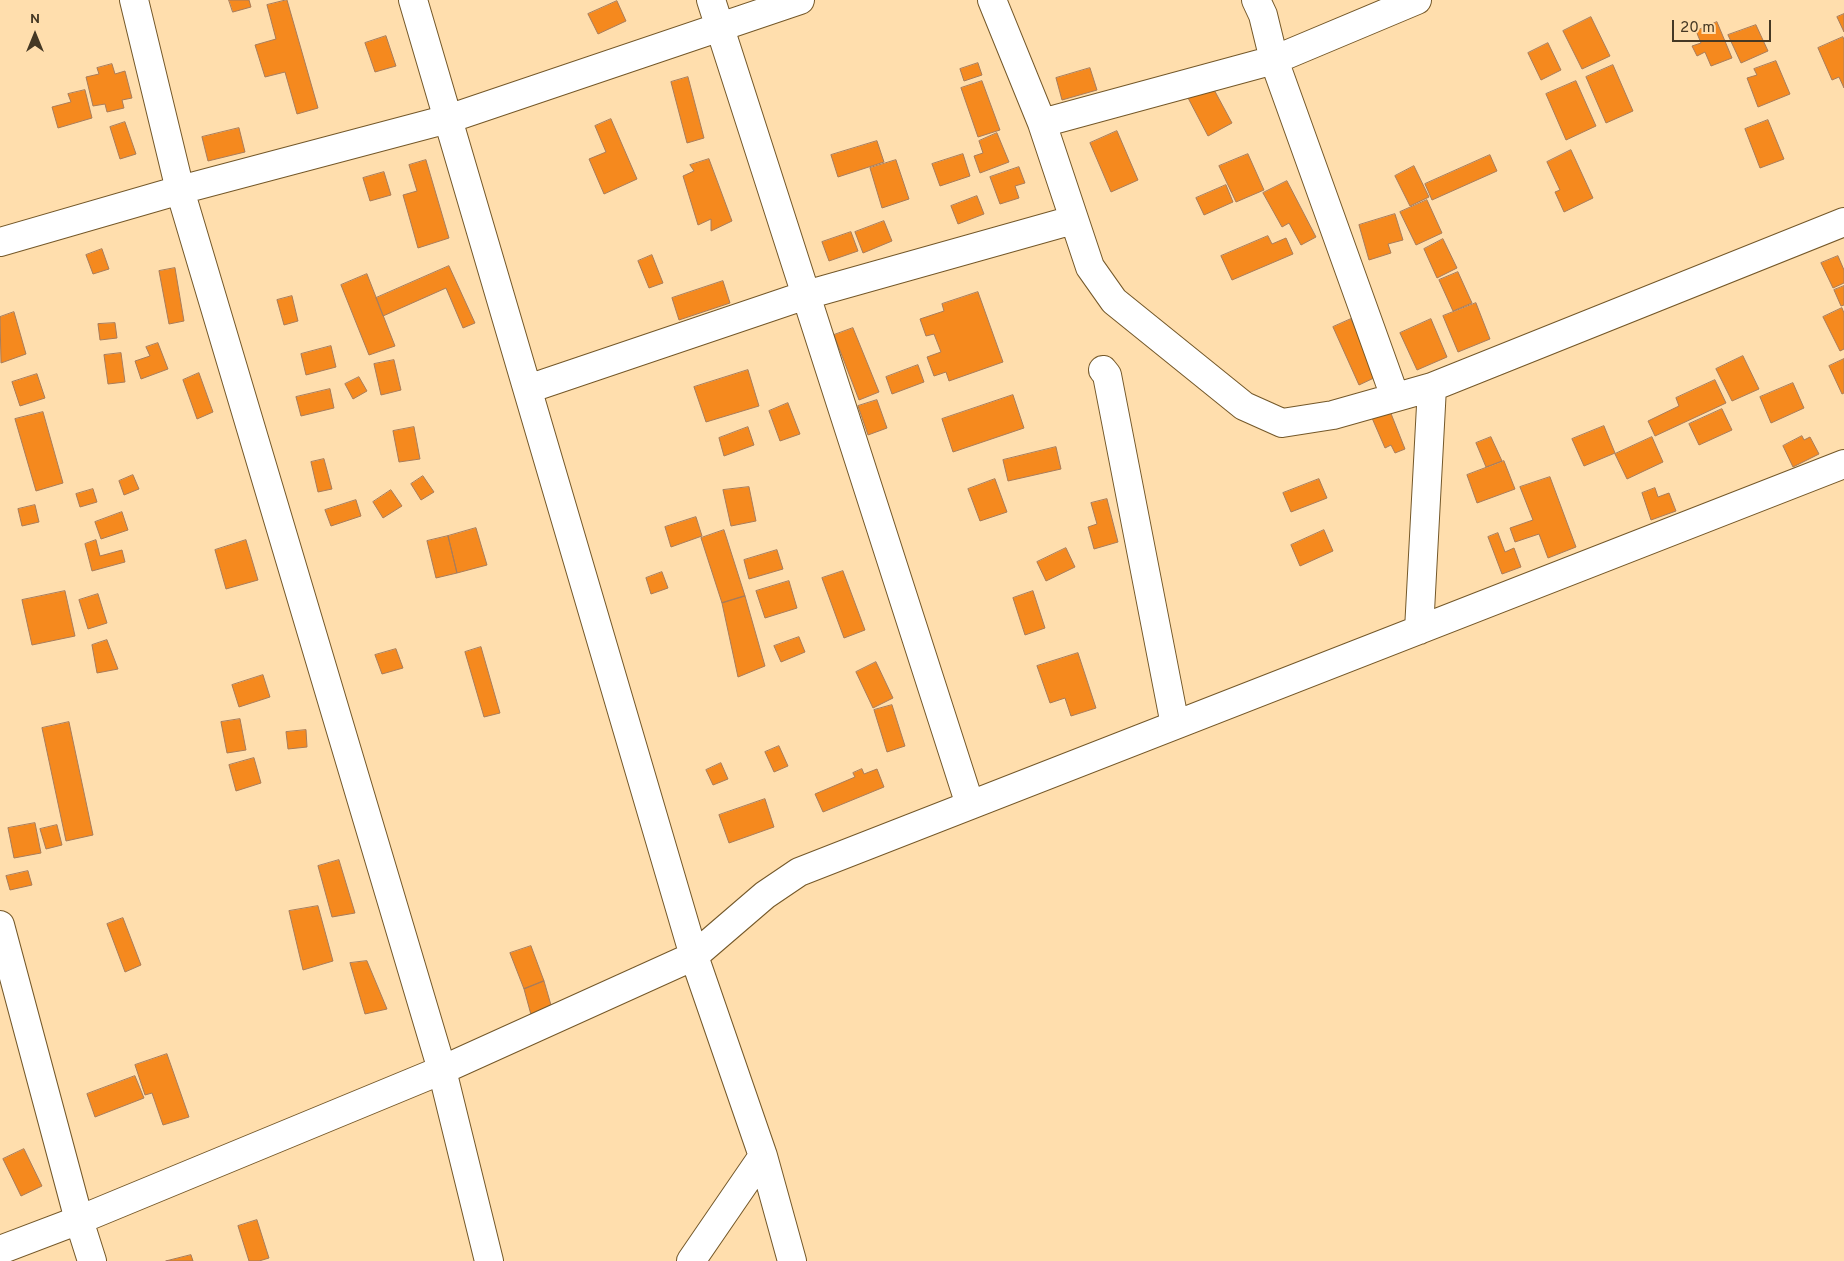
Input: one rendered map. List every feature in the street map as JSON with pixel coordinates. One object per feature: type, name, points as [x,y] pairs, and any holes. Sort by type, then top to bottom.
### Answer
[{"type":"street","points":[[134,0],[180,190],[442,1070],[489,1261]]},
{"type":"street","points":[[413,0],[694,956],[763,1156],[792,1261]]},
{"type":"street","points":[[711,0],[970,805]]},
{"type":"street","points":[[0,242],[180,190],[448,119],[800,0]]},
{"type":"street","points":[[992,0],[1042,123],[1090,267],[1114,301],[1244,406],[1282,422],[1333,416],[1432,386],[1844,222]]},
{"type":"street","points":[[1256,0],[1263,15],[1274,60],[1395,398]]},
{"type":"street","points":[[1042,123],[1274,60],[1418,0]]},
{"type":"street","points":[[528,389],[806,295],[1073,220]]},
{"type":"street","points":[[1103,370],[1108,385],[1175,725]]},
{"type":"street","points":[[1419,630],[1432,386]]},
{"type":"street","points":[[0,1250],[79,1220],[442,1070],[694,956],[765,895],[799,872],[1844,464]]},
{"type":"street","points":[[0,925],[79,1220],[92,1261]]},
{"type":"street","points":[[691,1261],[763,1156]]},
{"type":"building","points":[[229,0],[249,0],[251,7],[233,12]]},
{"type":"building","points":[[287,0],[318,108],[297,114],[285,72],[265,77],[255,45],[276,39],[267,5]]},
{"type":"building","points":[[617,1],[626,21],[598,34],[588,14]]},
{"type":"building","points":[[1844,14],[1844,32],[1837,17]]},
{"type":"building","points":[[1591,17],[1610,56],[1582,69],[1563,31]]},
{"type":"building","points":[[1717,22],[1732,58],[1711,66],[1705,52],[1697,56],[1692,46],[1701,43],[1696,31]]},
{"type":"building","points":[[1756,25],[1768,51],[1741,63],[1728,35]]},
{"type":"building","points":[[386,36],[396,66],[375,72],[365,43]]},
{"type":"building","points":[[1843,37],[1844,88],[1839,77],[1832,80],[1818,48]]},
{"type":"building","points":[[1548,43],[1561,70],[1541,80],[1528,53]]},
{"type":"building","points":[[1776,61],[1790,94],[1758,107],[1747,78],[1757,75],[1754,69]]},
{"type":"building","points":[[978,63],[982,75],[964,81],[960,69]]},
{"type":"building","points":[[112,64],[115,74],[125,71],[132,98],[122,100],[124,108],[107,112],[105,104],[93,106],[86,77],[99,74],[97,68]]},
{"type":"building","points":[[1613,65],[1633,111],[1606,123],[1586,77]]},
{"type":"building","points":[[1090,68],[1097,90],[1062,100],[1056,78]]},
{"type":"building","points":[[688,77],[704,138],[687,143],[671,82]]},
{"type":"building","points":[[982,81],[1000,130],[978,137],[961,88]]},
{"type":"building","points":[[1576,81],[1596,126],[1566,140],[1546,94]]},
{"type":"building","points":[[1211,84],[1232,123],[1208,136],[1187,96]]},
{"type":"building","points":[[85,90],[92,118],[58,128],[52,107],[71,102],[68,94]]},
{"type":"building","points":[[611,119],[637,179],[604,194],[589,159],[606,152],[595,126]]},
{"type":"building","points":[[1768,120],[1784,159],[1760,168],[1745,129]]},
{"type":"building","points":[[125,122],[136,154],[120,159],[110,127]]},
{"type":"building","points":[[239,128],[245,152],[208,161],[202,137]]},
{"type":"building","points":[[1117,131],[1138,180],[1111,192],[1090,143]]},
{"type":"building","points":[[997,133],[1009,162],[980,173],[974,156],[983,153],[979,141]]},
{"type":"building","points":[[877,141],[884,162],[838,177],[831,155]]},
{"type":"building","points":[[1571,150],[1593,198],[1564,212],[1555,192],[1560,190],[1547,162]]},
{"type":"building","points":[[963,154],[970,176],[940,186],[932,164]]},
{"type":"building","points":[[1248,154],[1264,190],[1236,202],[1219,166]]},
{"type":"building","points":[[1490,155],[1497,171],[1432,200],[1425,184]]},
{"type":"building","points":[[709,159],[732,221],[711,231],[711,219],[698,225],[683,176],[694,171],[690,165]]},
{"type":"building","points":[[426,160],[449,238],[418,248],[403,195],[417,191],[409,165]]},
{"type":"building","points":[[896,160],[909,199],[882,208],[870,168]]},
{"type":"building","points":[[1414,166],[1429,197],[1410,206],[1395,176]]},
{"type":"building","points":[[1019,167],[1025,183],[1015,186],[1019,198],[1000,204],[990,177]]},
{"type":"building","points":[[384,172],[391,195],[370,201],[363,178]]},
{"type":"building","points":[[1287,181],[1316,237],[1301,245],[1289,223],[1282,227],[1263,193]]},
{"type":"building","points":[[1226,185],[1233,202],[1204,215],[1196,198]]},
{"type":"building","points":[[977,196],[984,214],[958,224],[951,206]]},
{"type":"building","points":[[1427,200],[1442,233],[1416,245],[1400,212]]},
{"type":"building","points":[[1395,214],[1403,240],[1388,244],[1391,253],[1369,260],[1359,225]]},
{"type":"building","points":[[884,221],[892,241],[863,253],[855,232]]},
{"type":"building","points":[[851,232],[858,251],[829,261],[822,242]]},
{"type":"building","points":[[1268,236],[1272,244],[1286,238],[1293,254],[1232,280],[1221,256]]},
{"type":"building","points":[[1443,239],[1457,268],[1437,278],[1424,249]]},
{"type":"building","points":[[102,249],[109,269],[93,274],[86,255]]},
{"type":"building","points":[[652,255],[663,283],[649,288],[638,261]]},
{"type":"building","points":[[1838,256],[1844,270],[1844,283],[1833,288],[1821,263]]},
{"type":"building","points":[[449,266],[475,323],[463,328],[446,288],[383,316],[376,298]]},
{"type":"building","points":[[175,268],[184,321],[169,324],[159,271]]},
{"type":"building","points":[[1458,272],[1472,303],[1453,311],[1439,280]]},
{"type":"building","points":[[367,274],[395,346],[369,355],[341,285]]},
{"type":"building","points":[[723,281],[730,303],[679,320],[672,298]]},
{"type":"building","points":[[1844,286],[1844,305],[1841,306],[1834,290]]},
{"type":"building","points":[[978,292],[1003,362],[949,381],[946,372],[934,376],[927,357],[941,352],[934,334],[926,336],[920,319],[944,311],[942,304]]},
{"type":"building","points":[[292,296],[298,321],[284,325],[277,300]]},
{"type":"building","points":[[1476,303],[1490,339],[1458,352],[1443,316]]},
{"type":"building","points":[[1842,308],[1844,313],[1844,349],[1840,351],[1823,317]]},
{"type":"building","points":[[14,312],[26,354],[1,363],[0,317]]},
{"type":"building","points":[[1351,319],[1376,377],[1359,385],[1333,327]]},
{"type":"building","points":[[1431,319],[1447,357],[1417,370],[1400,333]]},
{"type":"building","points":[[115,323],[117,338],[100,340],[98,324]]},
{"type":"building","points":[[853,328],[879,392],[859,400],[834,335]]},
{"type":"building","points":[[158,343],[168,369],[141,379],[135,361],[150,356],[146,347]]},
{"type":"building","points":[[331,346],[336,367],[306,375],[301,354]]},
{"type":"building","points":[[121,353],[125,382],[108,384],[104,355]]},
{"type":"building","points":[[1743,356],[1759,389],[1732,401],[1716,369]]},
{"type":"building","points":[[1844,359],[1844,393],[1842,394],[1829,366]]},
{"type":"building","points":[[394,360],[401,390],[381,395],[374,364]]},
{"type":"building","points":[[918,365],[924,382],[892,394],[886,377]]},
{"type":"building","points":[[748,370],[759,406],[706,422],[694,387]]},
{"type":"building","points":[[199,373],[213,412],[197,419],[183,380]]},
{"type":"building","points":[[37,374],[45,398],[20,406],[12,382]]},
{"type":"building","points":[[359,377],[367,391],[353,399],[345,384]]},
{"type":"building","points":[[1715,380],[1726,403],[1655,436],[1648,421],[1679,406],[1676,398]]},
{"type":"building","points":[[1793,383],[1804,408],[1771,423],[1760,397]]},
{"type":"building","points":[[330,389],[334,408],[301,416],[296,397]]},
{"type":"building","points":[[1013,395],[1024,428],[953,452],[942,419]]},
{"type":"building","points":[[877,400],[887,428],[868,435],[858,406]]},
{"type":"building","points":[[788,403],[800,434],[780,441],[769,411]]},
{"type":"building","points":[[1722,409],[1732,430],[1699,445],[1689,424]]},
{"type":"building","points":[[1390,411],[1405,449],[1395,453],[1391,445],[1385,448],[1372,418]]},
{"type":"building","points":[[43,412],[63,483],[36,491],[15,419]]},
{"type":"building","points":[[1604,426],[1615,453],[1584,466],[1572,439]]},
{"type":"building","points":[[414,427],[420,459],[399,462],[393,431]]},
{"type":"building","points":[[748,427],[754,445],[724,456],[719,438]]},
{"type":"building","points":[[1802,436],[1804,440],[1810,437],[1819,454],[1793,467],[1783,446]]},
{"type":"building","points":[[1491,437],[1502,461],[1486,467],[1476,443]]},
{"type":"building","points":[[1652,437],[1663,462],[1627,479],[1615,454]]},
{"type":"building","points":[[1056,447],[1061,469],[1008,481],[1003,460]]},
{"type":"building","points":[[324,459],[332,489],[318,492],[311,462]]},
{"type":"building","points":[[1504,461],[1515,489],[1477,503],[1467,475]]},
{"type":"building","points":[[133,475],[139,489],[124,495],[119,481]]},
{"type":"building","points":[[423,476],[434,492],[421,500],[411,484]]},
{"type":"building","points":[[1550,477],[1576,547],[1548,558],[1539,534],[1515,542],[1510,528],[1533,520],[1520,487]]},
{"type":"building","points":[[995,479],[1007,512],[980,521],[968,489]]},
{"type":"building","points":[[1319,479],[1327,498],[1291,512],[1283,493]]},
{"type":"building","points":[[749,487],[756,521],[731,526],[723,490]]},
{"type":"building","points":[[1655,488],[1658,497],[1669,493],[1676,511],[1651,520],[1642,493]]},
{"type":"building","points":[[93,489],[97,502],[80,507],[76,494]]},
{"type":"building","points":[[391,490],[402,506],[383,518],[373,502]]},
{"type":"building","points":[[1107,499],[1118,542],[1094,549],[1088,527],[1097,524],[1091,503]]},
{"type":"building","points":[[356,500],[361,516],[331,526],[325,510]]},
{"type":"building","points":[[35,505],[39,522],[22,526],[18,509]]},
{"type":"building","points":[[122,512],[128,530],[101,539],[95,522]]},
{"type":"building","points":[[696,517],[702,536],[671,547],[665,527]]},
{"type":"building","points":[[476,528],[487,565],[457,573],[448,536]]},
{"type":"building","points":[[724,530],[745,596],[722,603],[701,538]]},
{"type":"building","points":[[1324,530],[1333,551],[1300,566],[1291,545]]},
{"type":"building","points":[[1498,533],[1505,552],[1514,548],[1521,567],[1502,574],[1488,537]]},
{"type":"building","points":[[448,536],[457,573],[436,578],[427,541]]},
{"type":"building","points":[[96,540],[100,556],[122,550],[125,562],[92,571],[85,544]]},
{"type":"building","points":[[246,540],[258,580],[226,589],[215,550]]},
{"type":"building","points":[[1066,548],[1075,567],[1046,581],[1037,562]]},
{"type":"building","points":[[777,550],[783,569],[749,579],[744,560]]},
{"type":"building","points":[[843,571],[865,630],[844,638],[822,578]]},
{"type":"building","points":[[662,572],[668,588],[651,594],[646,578]]},
{"type":"building","points":[[789,581],[797,608],[765,618],[756,591]]},
{"type":"building","points":[[65,591],[75,636],[32,645],[22,600]]},
{"type":"building","points":[[1033,591],[1045,628],[1025,635],[1013,598]]},
{"type":"building","points":[[98,594],[107,623],[88,629],[79,600]]},
{"type":"building","points":[[745,596],[765,666],[738,677],[722,603]]},
{"type":"building","points":[[799,637],[805,652],[781,662],[774,646]]},
{"type":"building","points":[[107,640],[118,669],[97,673],[92,645]]},
{"type":"building","points":[[481,647],[500,713],[484,717],[465,652]]},
{"type":"building","points":[[396,649],[403,668],[382,674],[375,655]]},
{"type":"building","points":[[1078,653],[1096,708],[1071,716],[1065,698],[1050,703],[1037,666]]},
{"type":"building","points":[[876,662],[893,698],[873,708],[856,672]]},
{"type":"building","points":[[263,675],[270,697],[239,707],[232,685]]},
{"type":"building","points":[[892,705],[905,746],[887,752],[874,710]]},
{"type":"building","points":[[240,719],[246,750],[227,753],[221,722]]},
{"type":"building","points":[[69,722],[93,835],[66,841],[42,728]]},
{"type":"building","points":[[306,730],[307,747],[288,749],[286,732]]},
{"type":"building","points":[[779,746],[788,766],[774,772],[765,752]]},
{"type":"building","points":[[254,758],[261,783],[236,791],[229,765]]},
{"type":"building","points":[[721,763],[728,779],[713,785],[706,770]]},
{"type":"building","points":[[862,769],[864,774],[877,769],[884,787],[823,812],[815,794],[855,777],[853,773]]},
{"type":"building","points":[[765,799],[774,827],[729,843],[719,815]]},
{"type":"building","points":[[35,823],[41,853],[14,858],[8,828]]},
{"type":"building","points":[[57,825],[62,845],[46,849],[40,829]]},
{"type":"building","points":[[339,860],[355,913],[332,917],[318,866]]},
{"type":"building","points":[[28,871],[32,885],[10,890],[6,876]]},
{"type":"building","points":[[318,906],[333,961],[303,970],[289,911]]},
{"type":"building","points":[[123,918],[141,965],[125,972],[107,924]]},
{"type":"building","points":[[531,946],[544,981],[524,989],[510,953]]},
{"type":"building","points":[[367,961],[387,1009],[365,1014],[350,963]]},
{"type":"building","points":[[544,981],[553,1012],[533,1022],[524,989]]},
{"type":"building","points":[[167,1054],[189,1117],[163,1125],[152,1093],[145,1095],[135,1065]]},
{"type":"building","points":[[135,1076],[144,1098],[95,1117],[87,1094]]},
{"type":"building","points":[[24,1149],[42,1186],[21,1196],[3,1159]]},
{"type":"building","points":[[257,1220],[269,1258],[249,1261],[238,1226]]},
{"type":"building","points":[[191,1255],[193,1261],[166,1261]]}]
